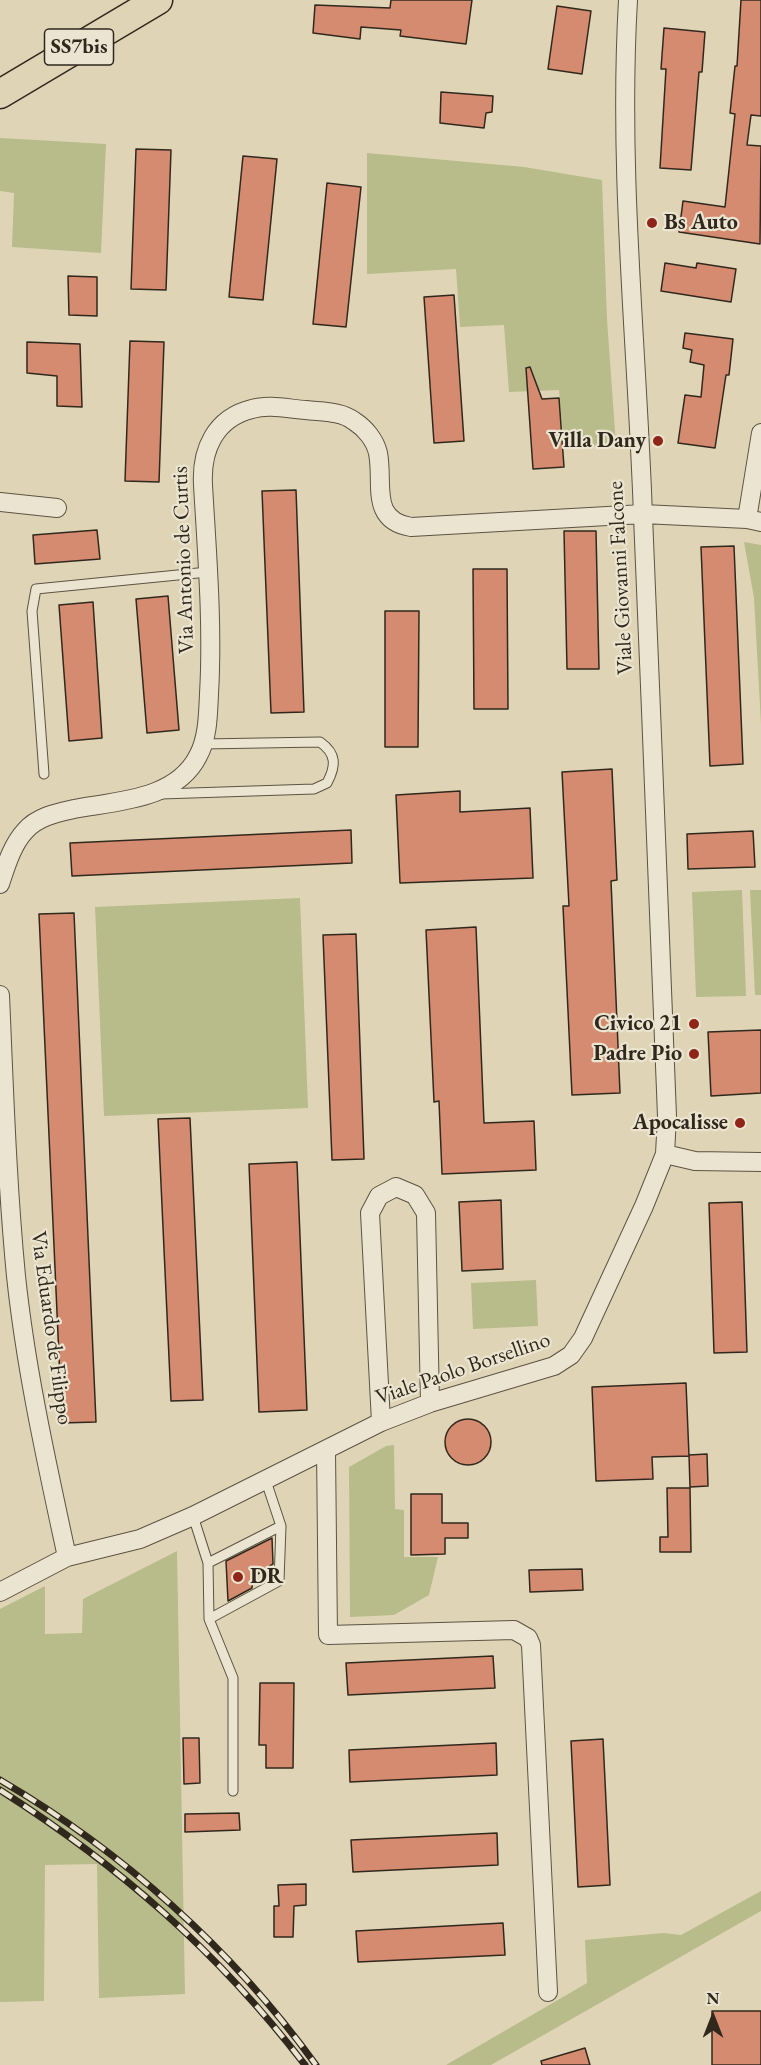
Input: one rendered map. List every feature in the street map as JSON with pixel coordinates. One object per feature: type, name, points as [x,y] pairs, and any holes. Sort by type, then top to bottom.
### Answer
[{"type":"main road","name":"SS7bis","points":[[1,93],[149,3]]},
{"type":"street","name":"Viale Giovanni Falcone","points":[[628,0],[626,42],[628,231],[659,883],[667,1116],[665,1154]]},
{"type":"street","name":"Via Antonio de Curtis","points":[[150,794],[182,778],[191,767],[203,744],[211,666],[202,470],[211,438],[225,422],[238,414],[253,408],[271,407],[337,413],[352,419],[373,440],[378,453],[381,501],[391,520],[400,525],[411,527],[643,514]]},
{"type":"street","points":[[643,514],[754,521],[761,433]]},
{"type":"street","points":[[0,502],[57,508]]},
{"type":"street","points":[[0,884],[17,840],[35,822],[60,812],[150,794]]},
{"type":"street","name":"Via Eduardo de Filippo","points":[[0,995],[16,1276],[40,1430],[67,1557]]},
{"type":"street","points":[[665,1154],[695,1161],[761,1162]]},
{"type":"street","name":"Viale Paolo Borsellino","points":[[0,1592],[67,1557],[140,1539],[193,1516],[381,1422],[430,1403],[541,1372],[571,1355],[583,1338],[644,1206],[665,1154]]},
{"type":"street","points":[[381,1422],[370,1213],[379,1197],[396,1187],[415,1195],[426,1213],[430,1403]]},
{"type":"street","points":[[326,1450],[328,1635],[514,1630],[528,1638],[531,1645],[548,1992]]},
{"type":"lane","points":[[44,774],[32,611],[36,589],[208,572]]},
{"type":"lane","points":[[150,794],[315,789],[327,783],[333,769],[333,758],[328,748],[320,742],[203,744]]},
{"type":"lane","points":[[209,1619],[279,1581],[281,1526],[266,1481]]},
{"type":"lane","points":[[193,1516],[207,1563],[209,1619],[233,1678],[233,1791]]},
{"type":"lane","points":[[207,1563],[281,1526]]},
{"type":"green space","points":[[0,138],[106,144],[101,253],[12,247],[14,193],[0,191]]},
{"type":"green space","points":[[367,153],[524,167],[602,180],[607,319],[616,445],[564,448],[559,390],[509,392],[504,325],[460,327],[456,269],[367,274]]},
{"type":"green space","points":[[744,542],[761,545],[761,724],[754,598]]},
{"type":"green space","points":[[742,890],[746,996],[696,997],[692,892]]},
{"type":"green space","points":[[750,890],[761,890],[761,995],[755,995]]},
{"type":"green space","points":[[300,898],[308,1108],[104,1116],[95,907]]},
{"type":"green space","points":[[536,1280],[538,1326],[473,1329],[471,1283]]},
{"type":"green space","points":[[394,1445],[395,1509],[404,1510],[404,1557],[438,1557],[429,1595],[394,1615],[350,1617],[349,1467],[386,1446]]},
{"type":"green space","points":[[177,1551],[185,1994],[99,1998],[97,1864],[45,1865],[44,2001],[0,2002],[0,1609],[45,1586],[45,1634],[82,1633],[83,1599]]},
{"type":"green space","points":[[761,1891],[761,1911],[491,2065],[446,2065],[587,1983],[585,1940],[664,1933],[681,1935]]},
{"type":"building","points":[[391,0],[472,0],[466,44],[400,36],[401,30],[361,27],[360,39],[313,33],[315,5],[390,8]]},
{"type":"building","points":[[741,0],[761,0],[761,116],[751,115],[747,145],[761,146],[760,244],[679,232],[683,201],[725,207],[735,114],[730,113],[735,66],[737,66]]},
{"type":"building","points":[[557,6],[591,11],[582,74],[548,69]]},
{"type":"building","points":[[664,28],[705,32],[702,72],[699,72],[691,170],[660,168],[666,69],[661,69]]},
{"type":"building","points":[[441,92],[493,96],[492,112],[486,113],[484,128],[440,123]]},
{"type":"building","points":[[136,149],[171,150],[166,290],[131,289]]},
{"type":"building","points":[[243,156],[277,159],[263,300],[229,297]]},
{"type":"building","points":[[327,183],[361,187],[346,327],[313,324]]},
{"type":"building","points":[[665,263],[696,268],[697,263],[736,269],[731,302],[661,291]]},
{"type":"building","points":[[68,276],[97,277],[97,316],[69,315]]},
{"type":"building","points":[[454,295],[464,441],[434,443],[424,297]]},
{"type":"building","points":[[685,333],[733,339],[729,375],[726,375],[715,448],[678,443],[685,395],[701,397],[704,365],[690,362],[692,350],[683,348]]},
{"type":"building","points":[[130,341],[164,342],[159,482],[125,481]]},
{"type":"building","points":[[27,342],[80,344],[82,407],[57,406],[57,376],[27,373]]},
{"type":"building","points":[[530,367],[542,399],[559,398],[564,467],[533,469],[526,368]]},
{"type":"building","points":[[296,490],[304,712],[271,713],[262,491]]},
{"type":"building","points":[[97,530],[100,559],[35,564],[33,535]]},
{"type":"building","points":[[564,531],[596,531],[599,669],[567,669]]},
{"type":"building","points":[[734,546],[743,764],[710,766],[701,547]]},
{"type":"building","points":[[473,569],[507,569],[508,709],[474,709]]},
{"type":"building","points":[[168,596],[179,730],[147,733],[136,599]]},
{"type":"building","points":[[93,602],[102,738],[69,741],[59,605]]},
{"type":"building","points":[[385,611],[419,611],[418,747],[385,747]]},
{"type":"building","points":[[612,769],[617,880],[611,881],[620,1093],[572,1095],[563,906],[569,906],[562,772]]},
{"type":"building","points":[[460,791],[460,812],[530,808],[533,878],[400,883],[396,795]]},
{"type":"building","points":[[351,830],[352,863],[72,876],[70,843]]},
{"type":"building","points":[[753,831],[755,867],[688,869],[687,834]]},
{"type":"building","points":[[74,913],[96,1422],[62,1423],[39,914]]},
{"type":"building","points":[[476,927],[484,1123],[534,1121],[536,1170],[442,1174],[439,1101],[434,1102],[426,930]]},
{"type":"building","points":[[356,934],[364,1159],[332,1160],[323,935]]},
{"type":"building","points":[[761,1030],[761,1093],[711,1096],[708,1032]]},
{"type":"building","points":[[190,1118],[203,1400],[171,1401],[158,1119]]},
{"type":"building","points":[[297,1162],[307,1410],[259,1412],[249,1164]]},
{"type":"building","points":[[501,1200],[503,1269],[462,1271],[459,1202]]},
{"type":"building","points":[[742,1202],[747,1352],[714,1353],[709,1203]]},
{"type":"building","points":[[686,1383],[689,1456],[652,1457],[653,1479],[596,1481],[592,1387]]},
{"type":"building","points":[[473,1419],[485,1425],[490,1433],[490,1451],[485,1459],[477,1464],[463,1465],[451,1459],[446,1451],[445,1437],[451,1425],[459,1420]]},
{"type":"building","points":[[707,1454],[708,1486],[690,1487],[689,1455]]},
{"type":"building","points":[[667,1488],[690,1488],[691,1552],[660,1552],[660,1537],[668,1537]]},
{"type":"building","points":[[411,1494],[442,1494],[442,1523],[468,1523],[468,1538],[445,1538],[445,1554],[411,1555]]},
{"type":"building","points":[[272,1538],[273,1564],[253,1577],[252,1588],[228,1601],[226,1561]]},
{"type":"building","points":[[582,1569],[583,1590],[530,1592],[529,1570]]},
{"type":"building","points":[[493,1656],[495,1688],[348,1695],[346,1663]]},
{"type":"building","points":[[260,1683],[294,1683],[293,1768],[266,1768],[266,1745],[259,1745]]},
{"type":"building","points":[[183,1738],[199,1738],[200,1783],[184,1784]]},
{"type":"building","points":[[603,1739],[610,1885],[578,1887],[571,1741]]},
{"type":"building","points":[[496,1743],[497,1775],[350,1782],[349,1750]]},
{"type":"building","points":[[239,1813],[240,1830],[185,1832],[185,1814]]},
{"type":"building","points":[[497,1833],[498,1865],[353,1872],[351,1840]]},
{"type":"building","points":[[306,1884],[306,1905],[294,1906],[293,1937],[274,1937],[274,1906],[279,1906],[278,1885]]},
{"type":"building","points":[[503,1923],[505,1955],[358,1962],[356,1931]]},
{"type":"building","points":[[712,2011],[761,2011],[761,2065],[712,2065]]},
{"type":"building","points":[[585,2048],[590,2065],[542,2065],[541,2061]]},
{"type":"railway","points":[[0,1780],[89,1838],[173,1906],[249,1982],[316,2065]]},
{"type":"railway","points":[[0,1790],[86,1850],[165,1914],[238,1985],[305,2065]]},
{"type":"place","name":"Bs Auto","points":[[652,223]]},
{"type":"place","name":"Villa Dany","points":[[658,441]]},
{"type":"place","name":"Civico 21","points":[[694,1024]]},
{"type":"place","name":"Padre Pio","points":[[694,1054]]},
{"type":"place","name":"Apocalisse","points":[[740,1123]]},
{"type":"place","name":"DR","points":[[238,1577]]}]
